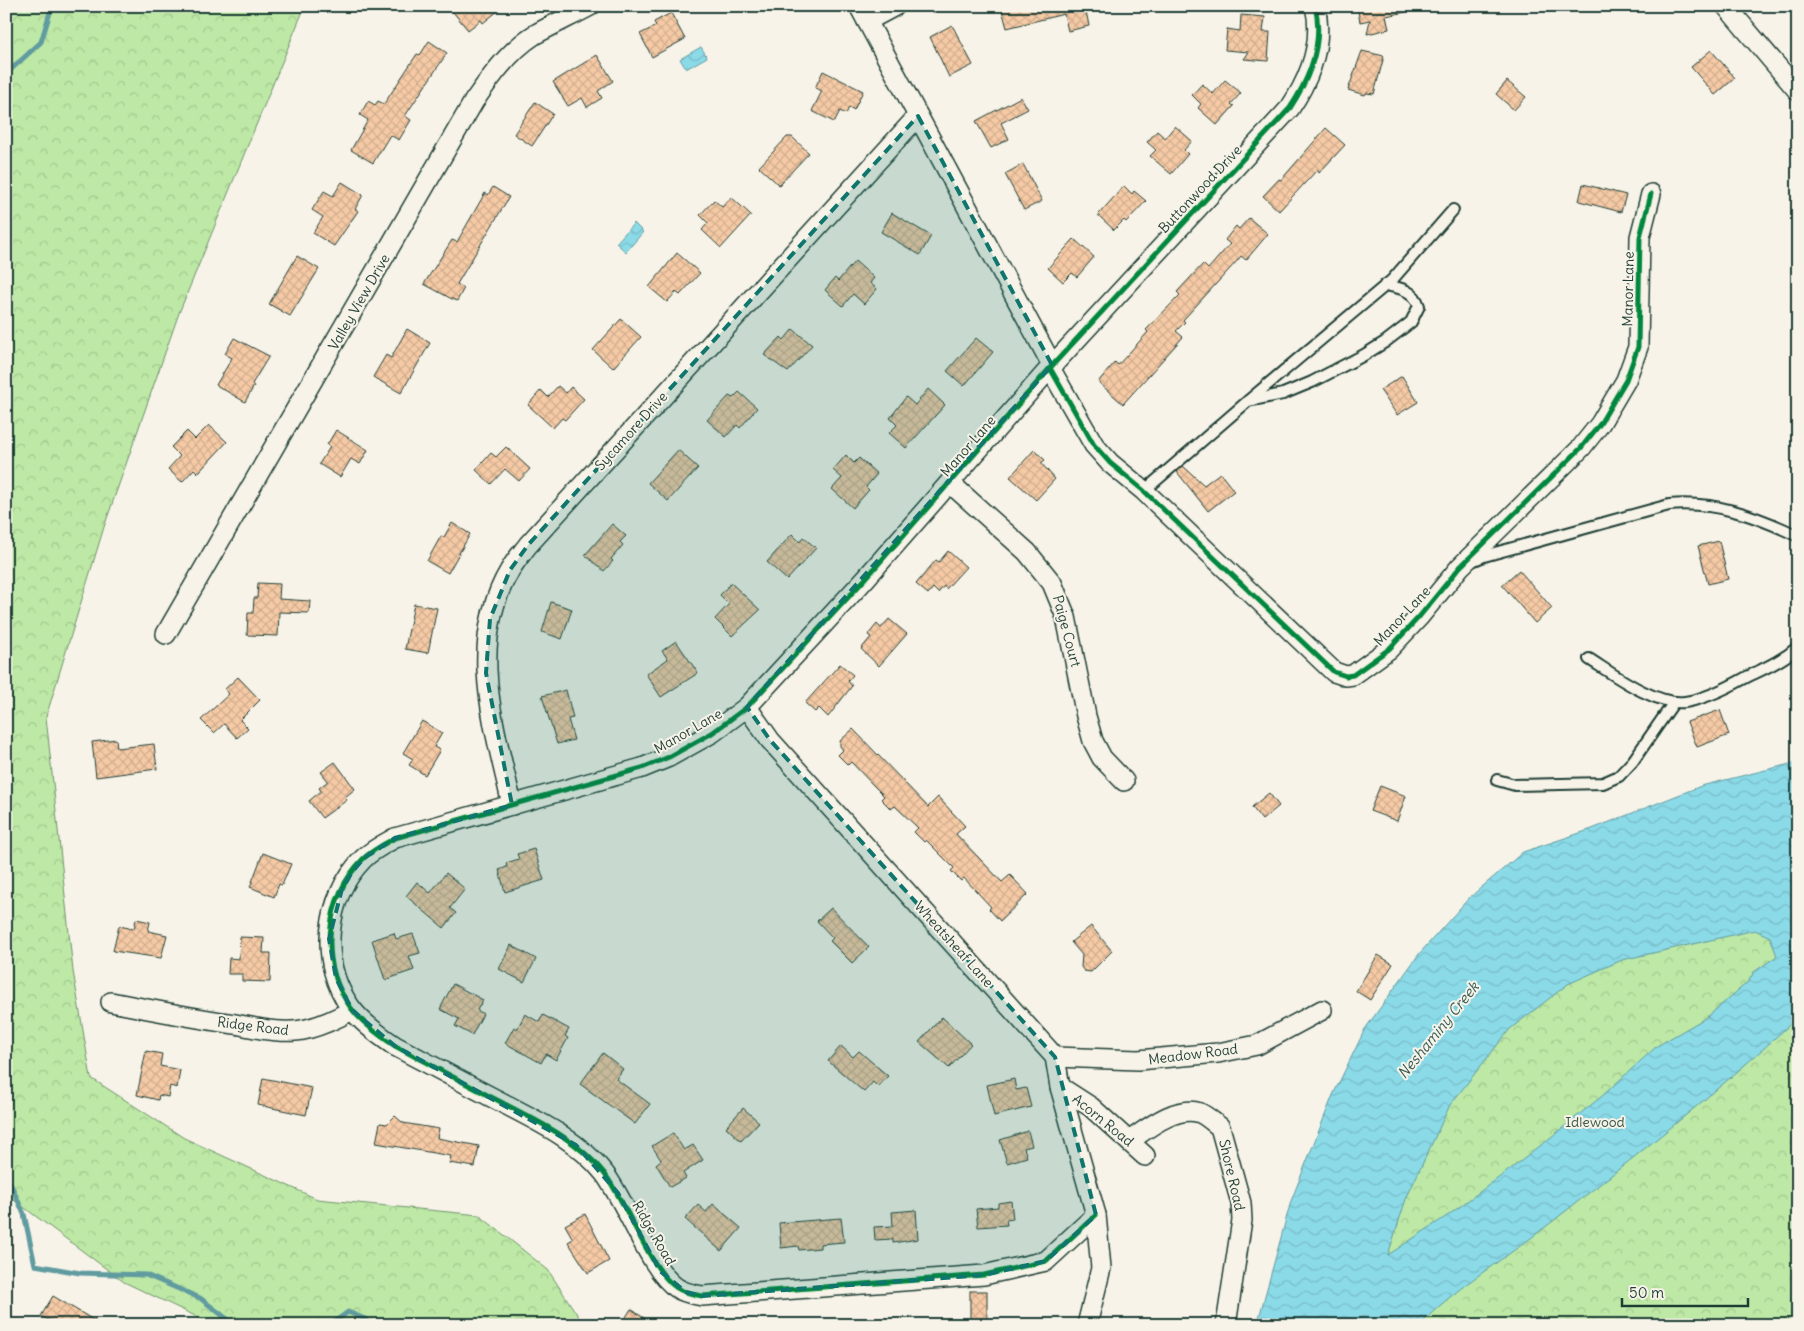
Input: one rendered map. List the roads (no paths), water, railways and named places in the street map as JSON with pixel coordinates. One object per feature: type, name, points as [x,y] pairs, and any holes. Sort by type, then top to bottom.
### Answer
[{"type":"street","name":"Valley View Drive","points":[[166,634],[474,101],[489,79],[517,48],[533,36],[590,6]]},
{"type":"street","points":[[863,14],[895,6]]},
{"type":"street","name":"Buttonwood Drive","points":[[1051,367],[1290,108],[1304,86],[1316,51],[1318,35],[1315,6]]},
{"type":"street","points":[[1726,6],[1798,91]]},
{"type":"street","name":"Manor Lane","points":[[863,14],[1094,445],[1110,463],[1144,491],[1305,646],[1334,672],[1346,676],[1363,670],[1389,650],[1420,617],[1460,567],[1581,448],[1600,424],[1626,380],[1638,347],[1640,237],[1651,194]]},
{"type":"street","name":"Sycamore Drive","points":[[512,805],[492,713],[486,674],[490,619],[510,570],[528,545],[918,116]]},
{"type":"street","name":"Manor Lane","points":[[352,1010],[336,978],[331,962],[329,939],[332,918],[342,889],[352,872],[364,858],[395,838],[623,775],[660,760],[712,732],[747,707],[950,483],[1051,367]]},
{"type":"street","name":"Paige Court","points":[[950,483],[1027,552],[1052,582],[1066,617],[1086,716],[1093,741],[1102,758],[1124,780]]},
{"type":"street","name":"Wheatsheaf Lane","points":[[747,707],[770,740],[1054,1057]]},
{"type":"street","name":"Ridge Road","points":[[110,1002],[174,1015],[270,1030],[292,1031],[306,1029],[334,1020],[352,1010],[378,1035],[395,1046],[547,1126],[576,1145],[605,1174],[618,1192],[660,1271],[675,1288],[702,1296],[984,1275],[1046,1261],[1096,1216]]},
{"type":"street","name":"Meadow Road","points":[[1054,1057],[1138,1060],[1218,1053],[1257,1045],[1322,1010]]},
{"type":"street","points":[[1054,1057],[1060,1086],[1096,1216],[1101,1268],[1087,1325]]},
{"type":"street","name":"Acorn Road","points":[[1060,1086],[1091,1107],[1145,1156]]},
{"type":"street","name":"Shore Road","points":[[1129,1141],[1155,1124],[1178,1113],[1200,1113],[1220,1127],[1241,1203],[1242,1220],[1226,1325]]},
{"type":"lane","points":[[1144,491],[1385,284],[1428,240],[1453,210]]},
{"type":"lane","points":[[1248,401],[1283,394],[1312,382],[1364,355],[1385,342],[1410,322],[1419,306],[1417,300],[1405,290],[1385,284]]},
{"type":"lane","points":[[1460,567],[1484,556],[1669,505],[1710,506],[1743,513],[1798,536]]},
{"type":"lane","points":[[1588,659],[1638,688],[1674,702],[1698,699],[1736,683],[1777,662],[1798,648]]},
{"type":"lane","points":[[1497,780],[1515,786],[1574,785],[1603,783],[1619,776],[1633,761],[1674,702]]},
{"type":"water","points":[[701,47],[707,57],[686,69],[680,59]]},
{"type":"water","points":[[634,223],[643,232],[626,252],[616,243]]},
{"type":"water","name":"Neshaminy Creek","points":[[1798,762],[1798,1017],[1671,1128],[1539,1232],[1462,1287],[1420,1325],[1257,1325],[1291,1201],[1333,1095],[1365,1029],[1419,954],[1469,898],[1523,852],[1592,829],[1701,786]],"holes":[[[1755,930],[1770,937],[1777,956],[1754,972],[1748,982],[1707,1017],[1657,1046],[1601,1097],[1520,1162],[1447,1216],[1388,1255],[1406,1199],[1450,1105],[1510,1029],[1568,984],[1622,960]]]},
{"type":"waterway","points":[[6,74],[41,42],[52,6]]},
{"type":"waterway","points":[[6,1174],[24,1214],[35,1265],[80,1273],[146,1275],[200,1298],[235,1325]]},
{"type":"waterway","points":[[330,1325],[348,1312],[365,1319],[370,1325]]},
{"type":"park label","name":"Idlewood","points":[[1595,1122]]}]
